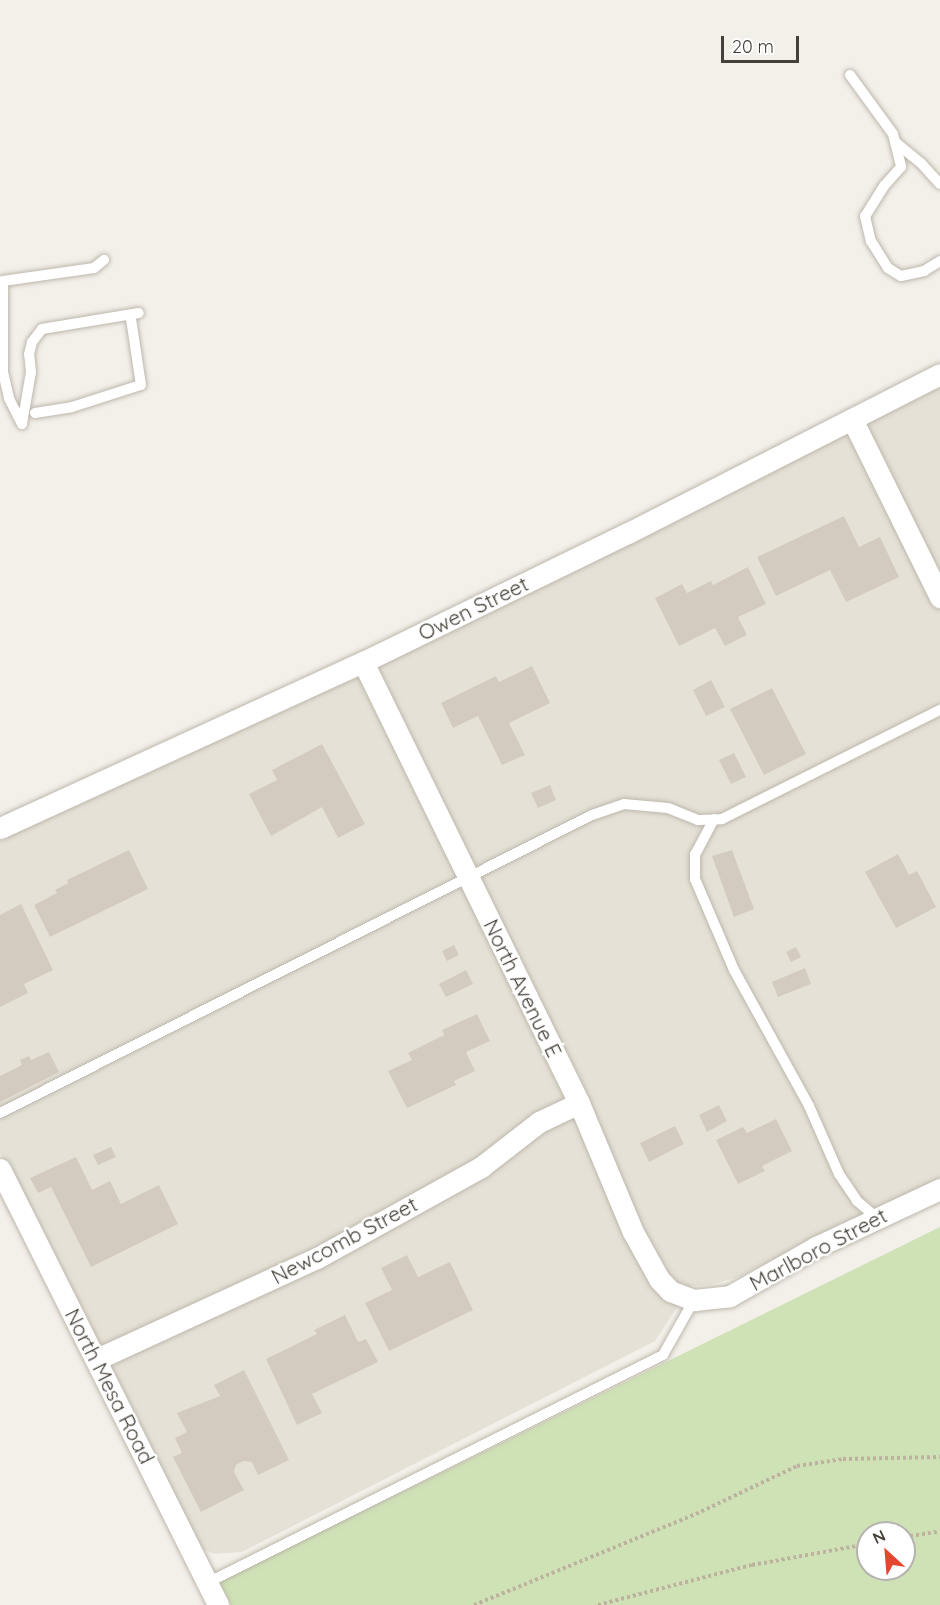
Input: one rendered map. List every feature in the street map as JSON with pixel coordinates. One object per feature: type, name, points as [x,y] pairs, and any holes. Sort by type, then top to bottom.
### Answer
[{"type":"street","name":"Owen Street","points":[[0,828],[363,662],[628,532],[940,374]]},
{"type":"street","points":[[852,419],[940,597]]},
{"type":"street","name":"North Avenue E","points":[[363,662],[579,1103],[633,1232],[659,1279],[670,1291],[694,1300]]},
{"type":"street","name":"Newcomb Street","points":[[97,1359],[317,1258],[481,1167],[539,1122],[579,1103]]},
{"type":"street","name":"North Mesa Road","points":[[0,1169],[218,1605]]},
{"type":"street","name":"Marlboro Street","points":[[694,1300],[730,1296],[876,1217],[940,1189]]},
{"type":"lane","points":[[850,75],[892,134],[901,167],[884,186],[865,216],[871,241],[888,268],[901,276],[924,271],[940,261]]},
{"type":"lane","points":[[895,142],[921,163],[940,184]]},
{"type":"lane","points":[[35,413],[72,407],[141,385],[135,316],[42,329],[32,342],[31,372],[22,424],[9,398],[3,372],[3,281],[94,268],[104,260]]},
{"type":"lane","points":[[0,1113],[592,815],[624,804],[668,808],[698,820],[722,819],[940,710]]},
{"type":"lane","points":[[714,819],[694,854],[695,879],[734,970],[809,1106],[839,1174],[857,1201],[876,1217]]},
{"type":"lane","points":[[207,1583],[663,1355],[694,1300]]},
{"type":"path","points":[[474,1605],[696,1514],[797,1466],[843,1459],[940,1457]]},
{"type":"path","points":[[916,1535],[940,1531]]},
{"type":"path","points":[[598,1605],[752,1565],[856,1546]]},
{"type":"shaded area","points":[[940,380],[940,1178],[738,1277],[710,1285],[691,1286],[655,1341],[242,1552],[215,1554],[203,1550],[0,1153],[0,841]]},
{"type":"green space","points":[[940,1227],[940,1605],[231,1605],[219,1582]]},
{"type":"building","points":[[844,516],[859,547],[880,537],[899,577],[846,602],[830,570],[776,596],[757,557]]},
{"type":"building","points":[[748,567],[766,604],[738,617],[747,635],[725,646],[715,628],[679,646],[655,598],[682,584],[687,593],[711,581],[713,585]]},
{"type":"building","points":[[532,666],[550,703],[509,723],[525,755],[502,765],[478,716],[453,728],[441,703],[496,676],[499,682]]},
{"type":"building","points":[[711,680],[725,707],[706,716],[693,690]]},
{"type":"building","points":[[772,688],[806,754],[764,775],[730,709]]},
{"type":"building","points":[[322,744],[365,824],[338,838],[322,807],[271,836],[249,794],[277,780],[272,770]]},
{"type":"building","points":[[734,753],[746,777],[731,784],[719,760]]},
{"type":"building","points":[[550,785],[556,800],[538,808],[531,793]]},
{"type":"building","points":[[129,850],[148,889],[50,937],[34,905],[57,893],[55,890],[68,883],[67,880]]},
{"type":"building","points":[[732,850],[754,909],[734,917],[712,856]]},
{"type":"building","points":[[898,854],[909,875],[917,871],[936,907],[896,928],[865,872]]},
{"type":"building","points":[[21,904],[53,970],[24,984],[28,993],[0,1007],[0,915]]},
{"type":"building","points":[[454,945],[459,955],[447,961],[442,951]]},
{"type":"building","points":[[796,947],[801,957],[791,962],[786,952]]},
{"type":"building","points":[[805,968],[811,984],[778,997],[772,982]]},
{"type":"building","points":[[466,970],[473,984],[446,997],[439,984]]},
{"type":"building","points":[[477,1014],[490,1041],[466,1052],[475,1071],[454,1081],[456,1085],[407,1108],[388,1071],[412,1060],[408,1053],[444,1035],[442,1030]]},
{"type":"building","points":[[49,1052],[59,1072],[0,1102],[0,1076],[22,1065],[20,1060],[29,1056],[31,1060]]},
{"type":"building","points":[[719,1105],[727,1121],[707,1132],[699,1115]]},
{"type":"building","points":[[776,1119],[792,1151],[762,1166],[765,1171],[738,1184],[716,1140],[743,1127],[747,1133]]},
{"type":"building","points":[[675,1126],[684,1144],[649,1162],[640,1143]]},
{"type":"building","points":[[111,1147],[116,1157],[98,1165],[93,1155]]},
{"type":"building","points":[[76,1157],[92,1190],[110,1181],[121,1204],[159,1185],[178,1224],[91,1267],[51,1187],[38,1193],[30,1178]]},
{"type":"building","points":[[407,1255],[418,1277],[450,1262],[473,1310],[389,1351],[365,1303],[392,1290],[381,1268]]},
{"type":"building","points":[[345,1315],[358,1342],[366,1339],[378,1362],[312,1394],[322,1413],[297,1425],[266,1359],[317,1334],[314,1330]]},
{"type":"building","points":[[244,1370],[289,1460],[258,1475],[252,1462],[243,1461],[236,1465],[234,1472],[244,1490],[201,1512],[173,1457],[182,1453],[175,1438],[187,1432],[177,1413],[220,1396],[214,1385]]}]
